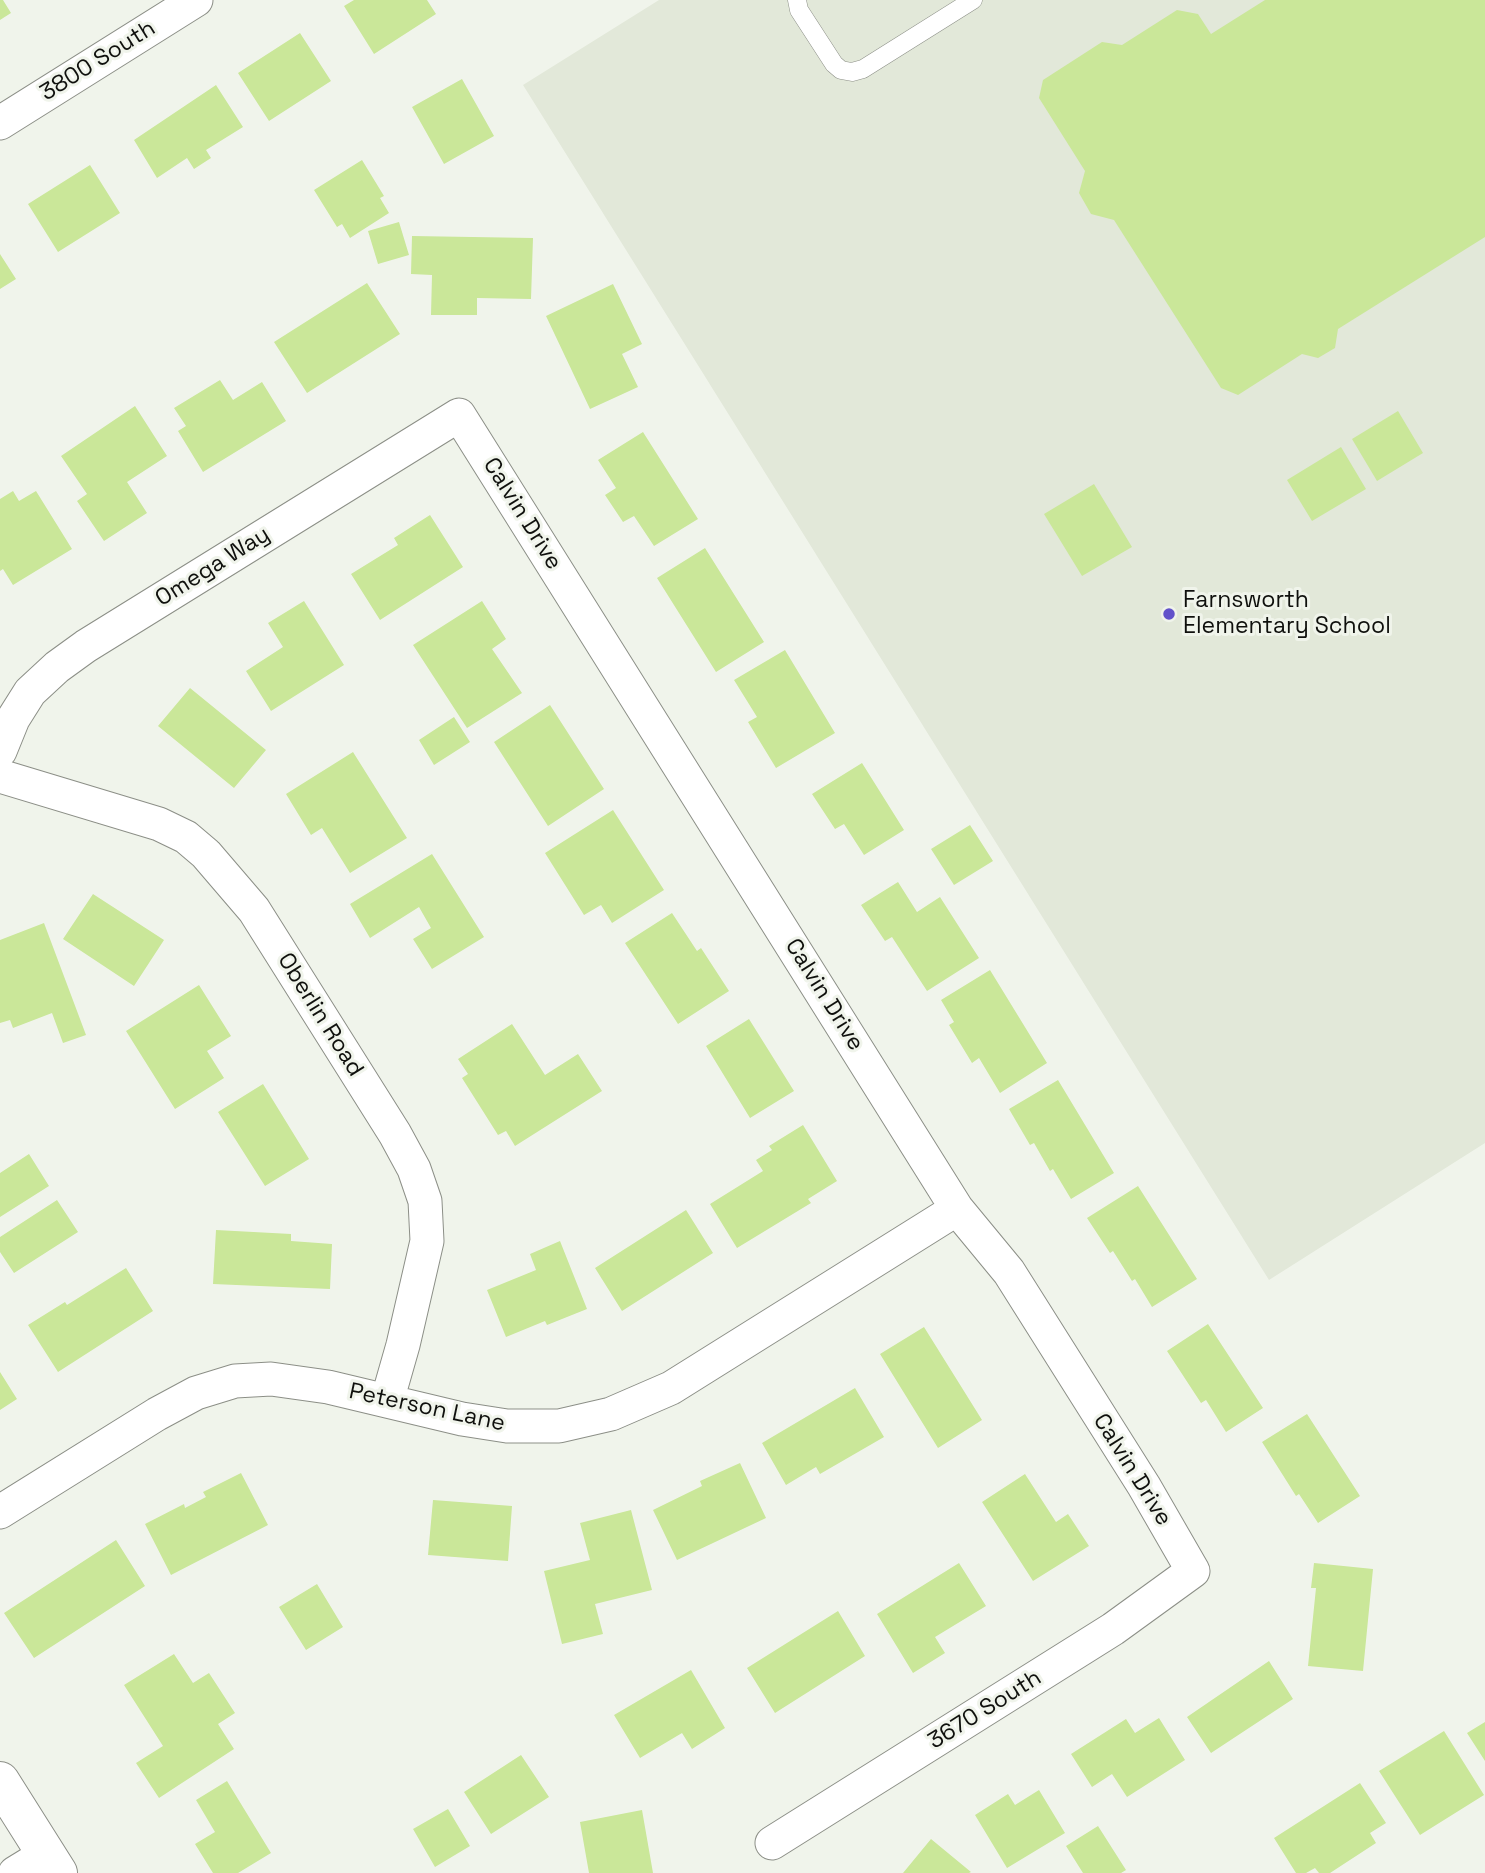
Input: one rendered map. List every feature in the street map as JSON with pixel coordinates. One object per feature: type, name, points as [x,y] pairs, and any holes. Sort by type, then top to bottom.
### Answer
[{"type":"street","name":"3800 South","points":[[0,123],[195,0]]},
{"type":"street","name":"Omega Way","points":[[0,751],[13,719],[30,692],[57,667],[86,646],[459,415]]},
{"type":"street","name":"Calvin Drive","points":[[459,415],[957,1209],[1009,1272],[1144,1486],[1193,1571]]},
{"type":"street","name":"Oberlin Road","points":[[0,776],[159,824],[186,837],[206,853],[254,910],[387,1122],[414,1169],[425,1201],[427,1241],[387,1401]]},
{"type":"street","name":"Peterson Lane","points":[[0,1512],[167,1409],[196,1393],[235,1381],[271,1379],[328,1387],[462,1419],[507,1426],[559,1426],[611,1414],[671,1388],[957,1209]]},
{"type":"street","name":"3670 South","points":[[772,1843],[1113,1629],[1193,1571]]},
{"type":"street","points":[[0,1780],[40,1867]]},
{"type":"lane","points":[[797,0],[799,10],[834,64],[841,70],[852,72],[863,69],[973,0]]},
{"type":"shaded area","name":"Farnsworth Elementary School","points":[[659,0],[1485,0],[1485,1143],[1269,1280],[523,85]]},
{"type":"building","points":[[0,0],[3,0],[11,13],[0,20]]},
{"type":"building","points":[[354,0],[427,0],[436,14],[374,54],[344,6]]},
{"type":"building","points":[[1265,0],[1485,0],[1485,237],[1338,329],[1335,348],[1318,358],[1302,354],[1238,395],[1221,388],[1114,220],[1091,214],[1079,193],[1085,171],[1039,98],[1043,80],[1102,42],[1122,45],[1177,10],[1198,14],[1211,34]]},
{"type":"building","points":[[300,33],[331,81],[269,121],[238,73]]},
{"type":"building","points":[[462,79],[494,136],[444,164],[412,107]]},
{"type":"building","points":[[216,85],[243,127],[206,150],[211,158],[194,169],[187,158],[157,178],[134,140]]},
{"type":"building","points":[[362,160],[384,196],[380,198],[389,213],[350,238],[342,224],[337,227],[314,190]]},
{"type":"building","points":[[90,165],[120,213],[58,252],[28,204]]},
{"type":"building","points":[[399,222],[409,255],[378,264],[368,231]]},
{"type":"building","points":[[412,236],[533,238],[531,299],[477,298],[477,315],[431,315],[432,275],[411,274]]},
{"type":"building","points":[[0,254],[16,279],[0,289]]},
{"type":"building","points":[[367,283],[400,334],[307,393],[274,342]]},
{"type":"building","points":[[613,284],[642,344],[622,354],[638,387],[590,409],[546,316]]},
{"type":"building","points":[[220,380],[233,400],[262,382],[286,421],[203,472],[178,431],[186,426],[174,408]]},
{"type":"building","points":[[135,406],[167,456],[127,482],[147,513],[104,541],[77,501],[87,494],[61,456]]},
{"type":"building","points":[[1398,411],[1423,453],[1377,481],[1352,439]]},
{"type":"building","points":[[643,432],[698,519],[654,546],[634,516],[623,522],[605,495],[616,488],[598,460]]},
{"type":"building","points":[[1341,447],[1366,489],[1312,521],[1287,480]]},
{"type":"building","points":[[1094,484],[1132,547],[1082,576],[1044,514]]},
{"type":"building","points":[[13,491],[19,501],[36,491],[72,549],[13,585],[3,569],[0,571],[0,499]]},
{"type":"building","points":[[430,515],[463,567],[380,620],[351,574],[398,545],[394,538]]},
{"type":"building","points":[[705,548],[764,642],[716,672],[657,578]]},
{"type":"building","points":[[304,601],[344,665],[271,711],[246,671],[283,647],[268,623]]},
{"type":"building","points":[[482,601],[506,639],[492,649],[522,693],[467,728],[413,645]]},
{"type":"building","points":[[785,650],[835,733],[776,768],[748,722],[757,717],[734,680]]},
{"type":"building","points":[[190,688],[266,750],[234,788],[158,726]]},
{"type":"building","points":[[550,705],[604,789],[548,826],[494,742]]},
{"type":"building","points":[[454,717],[470,742],[434,765],[419,740]]},
{"type":"building","points":[[353,752],[407,838],[350,873],[322,828],[311,835],[286,794]]},
{"type":"building","points":[[862,763],[904,830],[864,855],[844,824],[835,829],[812,794]]},
{"type":"building","points":[[613,810],[664,890],[612,923],[601,905],[584,915],[545,853]]},
{"type":"building","points":[[970,825],[993,861],[954,885],[931,849]]},
{"type":"building","points":[[432,854],[484,937],[432,969],[413,939],[431,928],[419,907],[370,938],[350,904]]},
{"type":"building","points":[[898,882],[917,912],[940,897],[979,958],[927,991],[892,937],[885,941],[861,905]]},
{"type":"building","points":[[93,894],[164,940],[134,986],[63,939]]},
{"type":"building","points":[[672,913],[697,951],[701,948],[729,991],[678,1024],[625,943]]},
{"type":"building","points":[[44,923],[86,1035],[63,1043],[52,1013],[13,1028],[10,1020],[0,1023],[0,940]]},
{"type":"building","points":[[990,970],[1047,1063],[1000,1093],[979,1058],[972,1063],[949,1025],[954,1022],[941,1000]]},
{"type":"building","points":[[199,985],[231,1036],[207,1051],[224,1078],[175,1109],[126,1031]]},
{"type":"building","points":[[749,1019],[794,1091],[750,1118],[706,1046]]},
{"type":"building","points":[[512,1024],[545,1075],[578,1054],[602,1091],[515,1146],[506,1131],[498,1135],[462,1078],[468,1074],[458,1059]]},
{"type":"building","points":[[1058,1080],[1114,1173],[1071,1199],[1034,1143],[1030,1145],[1009,1109]]},
{"type":"building","points":[[263,1084],[309,1159],[265,1186],[218,1112]]},
{"type":"building","points":[[803,1125],[837,1181],[808,1199],[811,1203],[737,1248],[710,1204],[763,1171],[756,1160],[772,1150],[769,1146]]},
{"type":"building","points":[[29,1154],[49,1186],[0,1217],[0,1173]]},
{"type":"building","points":[[1138,1186],[1197,1279],[1152,1307],[1135,1279],[1132,1281],[1087,1218]]},
{"type":"building","points":[[57,1200],[78,1232],[14,1273],[0,1252],[0,1237]]},
{"type":"building","points":[[686,1210],[713,1253],[622,1311],[595,1268]]},
{"type":"building","points":[[216,1230],[291,1234],[291,1241],[332,1244],[330,1289],[213,1284]]},
{"type":"building","points":[[560,1241],[587,1309],[547,1325],[545,1321],[506,1337],[487,1290],[536,1270],[530,1254]]},
{"type":"building","points":[[126,1268],[153,1311],[58,1372],[28,1325],[65,1302],[67,1305]]},
{"type":"building","points":[[1208,1324],[1263,1408],[1226,1432],[1206,1400],[1201,1403],[1167,1351]]},
{"type":"building","points":[[924,1327],[982,1420],[938,1448],[880,1354]]},
{"type":"building","points":[[0,1372],[17,1399],[0,1410]]},
{"type":"building","points":[[855,1388],[884,1437],[820,1474],[816,1467],[786,1485],[762,1443]]},
{"type":"building","points":[[1307,1414],[1360,1496],[1318,1523],[1299,1494],[1296,1496],[1262,1442]]},
{"type":"building","points":[[740,1463],[766,1518],[677,1560],[653,1510],[702,1486],[700,1481]]},
{"type":"building","points":[[241,1473],[268,1525],[171,1575],[145,1524],[184,1504],[185,1508],[206,1497],[203,1492]]},
{"type":"building","points":[[1025,1474],[1056,1522],[1068,1514],[1089,1546],[1033,1581],[982,1502]]},
{"type":"building","points":[[433,1500],[512,1506],[508,1561],[428,1555]]},
{"type":"building","points":[[631,1510],[652,1590],[595,1604],[603,1634],[562,1644],[544,1571],[590,1560],[580,1523]]},
{"type":"building","points":[[116,1540],[145,1586],[34,1658],[4,1613]]},
{"type":"building","points":[[959,1563],[986,1606],[935,1637],[945,1653],[913,1673],[877,1614]]},
{"type":"building","points":[[1314,1563],[1373,1569],[1363,1671],[1308,1666],[1316,1588],[1311,1588]]},
{"type":"building","points":[[317,1584],[343,1627],[306,1650],[279,1607]]},
{"type":"building","points":[[838,1611],[865,1656],[775,1713],[747,1668]]},
{"type":"building","points":[[174,1654],[193,1683],[209,1673],[235,1713],[218,1724],[234,1749],[159,1798],[136,1763],[163,1746],[124,1685]]},
{"type":"building","points":[[1269,1661],[1293,1699],[1211,1753],[1187,1717]]},
{"type":"building","points":[[691,1670],[725,1728],[692,1749],[682,1733],[640,1758],[614,1715]]},
{"type":"building","points":[[1159,1718],[1185,1760],[1127,1797],[1112,1774],[1092,1787],[1071,1754],[1126,1719],[1135,1733]]},
{"type":"building","points":[[1485,1722],[1485,1761],[1467,1733]]},
{"type":"building","points":[[1444,1731],[1484,1795],[1420,1835],[1379,1771]]},
{"type":"building","points":[[521,1755],[549,1797],[491,1834],[464,1792]]},
{"type":"building","points":[[227,1781],[271,1853],[238,1873],[213,1873],[195,1844],[215,1832],[196,1800]]},
{"type":"building","points":[[1360,1783],[1386,1823],[1370,1833],[1376,1843],[1330,1873],[1319,1873],[1315,1868],[1306,1873],[1296,1873],[1274,1838]]},
{"type":"building","points":[[1039,1790],[1065,1833],[1007,1868],[975,1815],[1008,1794],[1015,1805]]},
{"type":"building","points":[[448,1809],[470,1846],[435,1867],[413,1829]]},
{"type":"building","points":[[642,1810],[653,1873],[589,1873],[580,1822]]},
{"type":"building","points":[[1098,1826],[1126,1870],[1121,1873],[1083,1873],[1066,1846]]},
{"type":"building","points":[[931,1839],[971,1872],[903,1873]]},
{"type":"place","name":"Farnsworth Elementary School","points":[[1169,614]]}]
